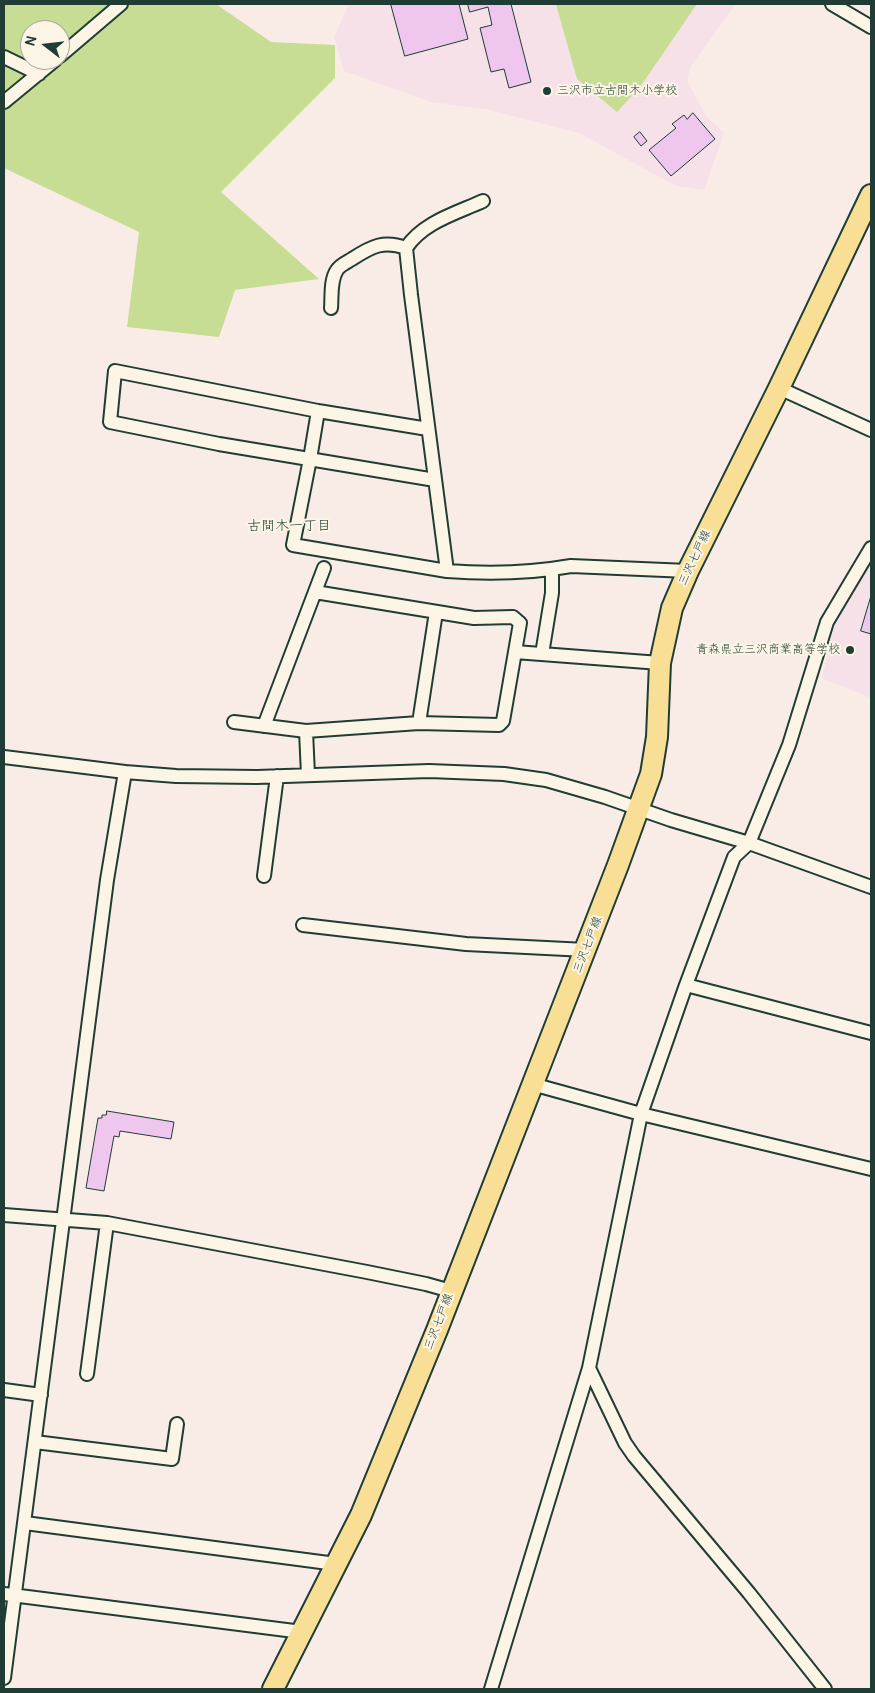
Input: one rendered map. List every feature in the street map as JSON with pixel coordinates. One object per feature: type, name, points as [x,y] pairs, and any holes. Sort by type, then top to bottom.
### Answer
[{"type":"main road","name":"三沢七戸線","points":[[273,1689],[361,1515],[586,950],[651,774],[657,737],[660,663],[672,608],[688,570],[779,388],[871,195]]},
{"type":"street","points":[[70,47],[121,4]]},
{"type":"street","points":[[832,4],[871,27]]},
{"type":"street","points":[[4,57],[40,74]]},
{"type":"street","points":[[4,102],[44,70]]},
{"type":"street","points":[[447,571],[406,248],[417,234],[426,227],[483,200]]},
{"type":"street","points":[[331,308],[333,281],[337,270],[344,264],[373,246],[394,243],[406,248]]},
{"type":"street","points":[[428,429],[318,411],[115,372],[110,422],[219,444],[435,480]]},
{"type":"street","points":[[779,388],[871,430]]},
{"type":"street","points":[[318,411],[293,545],[447,571],[470,573],[552,569],[571,566],[688,570]]},
{"type":"street","points":[[491,1689],[590,1368],[641,1114],[734,856],[749,843],[789,745],[827,622],[871,548]]},
{"type":"street","points":[[264,726],[324,568]]},
{"type":"street","points":[[542,654],[552,593],[552,569]]},
{"type":"street","points":[[234,722],[306,731],[419,723],[499,725],[504,721],[520,622],[513,617],[474,618],[315,592]]},
{"type":"street","points":[[419,723],[436,612]]},
{"type":"street","points":[[516,652],[660,663]]},
{"type":"street","points":[[306,731],[308,775]]},
{"type":"street","points":[[4,757],[125,772],[176,776],[277,776],[429,771],[504,774],[546,780],[749,843],[871,887]]},
{"type":"street","points":[[4,1678],[9,1595],[25,1523],[107,880],[125,772]]},
{"type":"street","points":[[264,876],[277,776]]},
{"type":"street","points":[[303,925],[466,944],[586,950]]},
{"type":"street","points":[[686,985],[871,1034]]},
{"type":"street","points":[[532,1084],[641,1114],[871,1169]]},
{"type":"street","points":[[4,1215],[107,1223],[367,1272],[451,1291]]},
{"type":"street","points":[[87,1374],[107,1223]]},
{"type":"street","points":[[590,1368],[625,1443],[634,1456],[749,1593],[825,1689]]},
{"type":"street","points":[[4,1390],[41,1395]]},
{"type":"street","points":[[35,1442],[172,1459],[177,1424]]},
{"type":"street","points":[[25,1523],[336,1564]]},
{"type":"street","points":[[9,1595],[302,1632]]},
{"type":"shaded area","name":"三沢市立古間木小学校","points":[[349,4],[736,4],[691,66],[687,80],[706,116],[724,133],[704,190],[676,186],[579,133],[485,109],[431,102],[344,71],[334,37]]},
{"type":"shaded area","name":"青森県立三沢商業高等学校","points":[[871,561],[871,698],[822,678],[835,622]]},
{"type":"green space","points":[[4,4],[216,4],[271,42],[335,45],[335,78],[221,192],[319,279],[235,290],[219,337],[127,327],[139,232],[4,168]]},
{"type":"green space","points":[[556,4],[697,4],[640,87],[617,112],[577,79]]},
{"type":"building","points":[[391,4],[459,4],[468,39],[405,56]]},
{"type":"building","points":[[468,4],[511,4],[531,82],[509,88],[504,69],[491,72],[480,28],[492,25],[488,7],[470,12]]},
{"type":"building","points":[[693,113],[715,139],[671,176],[649,150],[676,128],[672,124],[684,115],[687,119]]},
{"type":"building","points":[[640,132],[647,141],[641,146],[634,137]]},
{"type":"building","points":[[871,596],[871,634],[861,631]]},
{"type":"building","points":[[107,1111],[174,1122],[171,1139],[120,1131],[119,1137],[114,1136],[104,1191],[86,1188],[98,1118],[106,1115]]},
{"type":"place","name":"三沢市立古間木小学校","points":[[547,91]]},
{"type":"place","name":"青森県立三沢商業高等学校","points":[[850,650]]},
{"type":"district","name":"古間木一丁目","points":[[289,526]]}]
